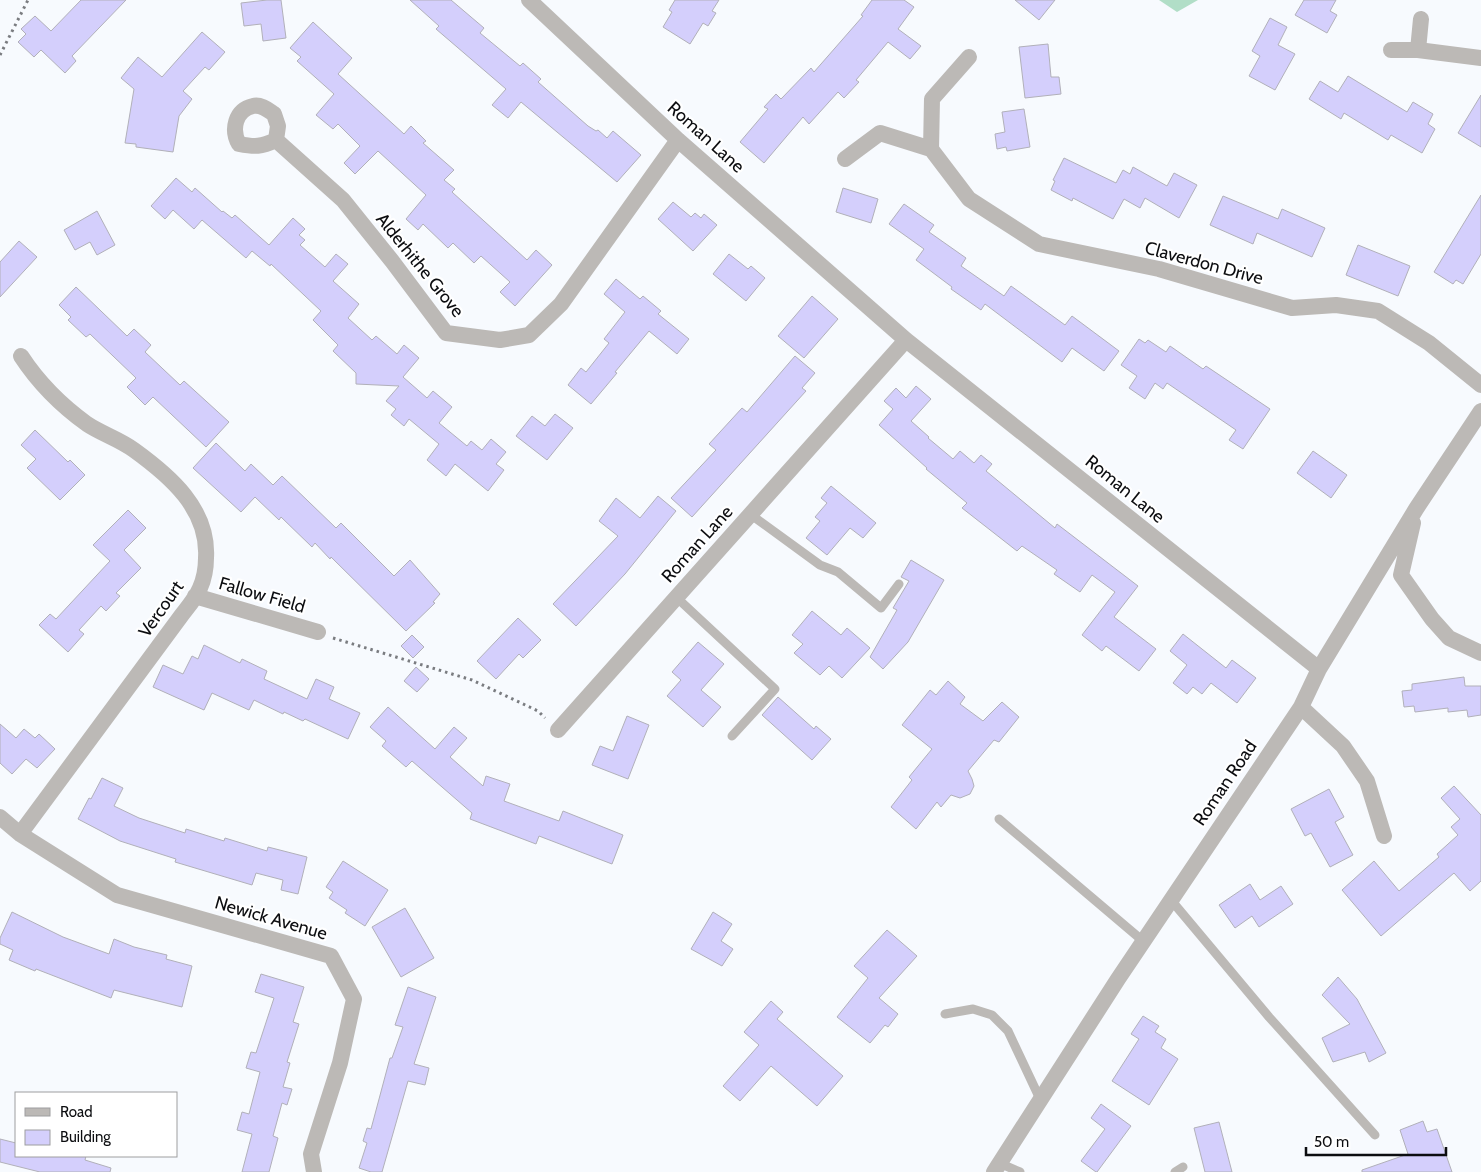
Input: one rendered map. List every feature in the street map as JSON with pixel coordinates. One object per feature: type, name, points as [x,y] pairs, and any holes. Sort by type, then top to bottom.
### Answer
[{"type":"street","name":"Roman Lane","points":[[529,0],[678,140],[906,340],[1319,669]]},
{"type":"street","points":[[1418,50],[1421,19]]},
{"type":"street","points":[[1391,50],[1418,50],[1481,58]]},
{"type":"street","points":[[845,159],[880,133],[931,149],[932,99],[969,57]]},
{"type":"street","name":"Alderhithe Grove","points":[[276,140],[343,200],[446,333],[500,340],[528,335],[561,304],[678,140]]},
{"type":"street","name":"Claverdon Drive","points":[[931,149],[969,199],[1039,244],[1159,270],[1292,308],[1336,305],[1378,311],[1429,343],[1481,385]]},
{"type":"street","name":"Roman Lane","points":[[558,730],[906,340]]},
{"type":"street","name":"Vercourt","points":[[20,834],[195,596],[200,588],[206,568],[207,546],[199,518],[190,501],[172,481],[132,449],[88,424],[62,403],[33,374],[21,356]]},
{"type":"street","name":"Roman Road","points":[[996,1167],[1143,941],[1301,707],[1319,669],[1416,509],[1481,411]]},
{"type":"street","points":[[1416,509],[1401,575],[1448,638],[1481,652]]},
{"type":"street","name":"Fallow Field","points":[[195,596],[318,632]]},
{"type":"street","points":[[1301,707],[1343,746],[1367,781],[1384,836]]},
{"type":"street","name":"Newick Avenue","points":[[0,817],[20,834],[117,894],[331,956],[354,999],[340,1063],[311,1154],[314,1172]]},
{"type":"lane","points":[[750,514],[820,565],[838,572],[881,608],[899,584]]},
{"type":"lane","points":[[676,597],[775,689],[732,736]]},
{"type":"lane","points":[[999,819],[1143,941]]},
{"type":"lane","points":[[1171,900],[1270,1017],[1375,1135]]},
{"type":"lane","points":[[945,1014],[973,1009],[992,1014],[1008,1031],[1040,1099]]},
{"type":"lane","points":[[996,1167],[1020,1172]]},
{"type":"lane","points":[[1175,1172],[1183,1167]]},
{"type":"path","points":[[0,55],[28,0]]},
{"type":"path","points":[[318,632],[340,642],[472,680],[538,711],[558,730]]},
{"type":"green space","points":[[1159,0],[1198,0],[1177,12]]},
{"type":"building","points":[[81,0],[126,0],[72,56],[76,61],[65,73],[41,50],[34,57],[18,42],[26,34],[21,29],[35,16],[51,31]]},
{"type":"building","points":[[281,0],[286,38],[263,41],[261,24],[244,26],[241,3]]},
{"type":"building","points":[[410,0],[451,0],[484,28],[480,33],[520,66],[523,63],[541,79],[538,82],[588,126],[596,131],[598,130],[607,138],[613,131],[641,155],[617,182],[521,102],[508,118],[492,105],[506,89],[436,29],[439,26]]},
{"type":"building","points":[[675,0],[719,0],[712,11],[716,13],[708,26],[703,23],[690,44],[663,27],[672,12],[669,10]]},
{"type":"building","points":[[872,0],[904,0],[914,7],[898,29],[921,46],[910,59],[888,42],[856,80],[859,82],[844,98],[838,92],[809,124],[803,117],[764,163],[740,142],[768,109],[764,107],[776,94],[781,99],[811,68],[814,72],[863,16],[861,15]]},
{"type":"building","points":[[1015,0],[1055,0],[1039,20]]},
{"type":"building","points":[[1304,0],[1336,0],[1330,11],[1337,15],[1327,33],[1295,15]]},
{"type":"building","points":[[1270,18],[1287,27],[1278,45],[1295,54],[1275,90],[1249,76],[1260,56],[1252,51]]},
{"type":"building","points":[[313,22],[352,58],[338,74],[404,134],[411,126],[426,141],[423,143],[454,170],[444,180],[455,189],[452,192],[527,260],[536,250],[552,265],[515,306],[500,292],[510,282],[481,256],[474,263],[453,243],[448,248],[423,224],[418,230],[406,219],[426,195],[378,151],[355,174],[344,163],[360,146],[338,124],[333,129],[316,115],[334,94],[297,61],[301,57],[290,48]]},
{"type":"building","points":[[202,32],[225,52],[209,70],[205,67],[183,91],[192,99],[179,116],[173,152],[136,147],[136,144],[125,143],[134,89],[121,78],[138,57],[162,77]]},
{"type":"building","points":[[1048,44],[1051,77],[1059,77],[1061,94],[1025,98],[1019,47]]},
{"type":"building","points":[[1348,76],[1407,112],[1413,102],[1433,114],[1428,124],[1435,129],[1422,153],[1391,135],[1388,140],[1344,113],[1341,119],[1309,99],[1320,81],[1338,92]]},
{"type":"building","points":[[1481,95],[1481,147],[1458,133]]},
{"type":"building","points":[[1024,109],[1030,147],[1007,151],[1006,147],[997,149],[995,134],[1005,132],[1002,112]]},
{"type":"building","points":[[1064,158],[1116,183],[1123,170],[1130,174],[1133,167],[1167,186],[1174,173],[1197,185],[1179,218],[1145,198],[1140,208],[1124,199],[1113,219],[1073,198],[1072,201],[1051,190],[1055,181],[1053,180]]},
{"type":"building","points":[[176,178],[192,192],[195,188],[222,212],[232,218],[235,215],[269,245],[293,218],[305,229],[299,235],[305,240],[300,245],[325,267],[336,254],[348,264],[333,281],[359,304],[348,318],[372,340],[376,336],[397,354],[404,345],[419,358],[403,377],[427,398],[433,391],[452,407],[439,423],[467,446],[471,441],[482,450],[491,439],[506,452],[496,464],[504,470],[488,491],[455,464],[446,476],[427,460],[439,444],[409,419],[404,426],[391,415],[396,409],[386,401],[399,386],[356,384],[356,373],[333,351],[338,345],[313,320],[321,311],[271,264],[270,266],[252,251],[246,258],[202,220],[194,229],[173,210],[165,219],[151,206]]},
{"type":"building","points":[[843,188],[878,199],[871,223],[836,212]]},
{"type":"building","points":[[1481,195],[1481,254],[1463,284],[1456,280],[1453,284],[1434,272]]},
{"type":"building","points":[[1223,196],[1278,219],[1282,209],[1325,228],[1312,257],[1257,233],[1253,244],[1210,225]]},
{"type":"building","points":[[673,202],[691,217],[695,213],[701,218],[704,214],[717,225],[693,251],[658,219]]},
{"type":"building","points":[[904,204],[934,225],[929,232],[966,258],[961,266],[1004,296],[1011,286],[1065,325],[1072,316],[1119,351],[1104,371],[1072,348],[1062,362],[985,304],[981,310],[951,289],[952,287],[916,260],[924,249],[889,224]]},
{"type":"building","points":[[97,211],[115,245],[97,255],[90,242],[75,250],[64,230]]},
{"type":"building","points":[[19,241],[37,257],[0,297],[0,262]]},
{"type":"building","points":[[1358,245],[1410,266],[1398,296],[1346,275]]},
{"type":"building","points":[[729,254],[748,269],[751,266],[765,278],[746,301],[713,274]]},
{"type":"building","points":[[616,279],[640,299],[643,296],[661,311],[658,314],[689,339],[677,354],[649,331],[591,404],[568,385],[581,368],[586,372],[609,343],[604,339],[625,312],[604,294]]},
{"type":"building","points":[[76,287],[127,336],[134,329],[151,345],[145,352],[180,385],[184,381],[229,422],[206,447],[153,397],[145,405],[127,387],[136,378],[90,334],[86,337],[68,320],[71,317],[59,305]]},
{"type":"building","points":[[812,296],[838,319],[804,358],[778,336]]},
{"type":"building","points":[[1139,339],[1145,343],[1148,340],[1166,352],[1170,346],[1203,369],[1206,366],[1270,409],[1243,449],[1229,440],[1236,430],[1167,383],[1163,389],[1155,383],[1145,399],[1129,388],[1137,376],[1121,365]]},
{"type":"building","points":[[795,356],[815,373],[802,388],[806,391],[692,517],[671,498],[716,450],[709,444],[742,408],[747,412]]},
{"type":"building","points":[[916,386],[931,399],[911,421],[928,438],[953,459],[960,451],[974,463],[981,455],[992,464],[986,471],[1055,528],[1057,524],[1138,586],[1114,617],[1156,649],[1139,671],[1106,646],[1102,651],[1082,635],[1115,592],[1092,575],[1080,592],[1054,574],[1057,570],[1022,546],[1017,551],[962,508],[967,503],[926,469],[879,425],[893,409],[884,401],[896,388],[906,398]]},
{"type":"building","points":[[555,414],[573,428],[547,460],[516,436],[532,416],[545,426]]},
{"type":"building","points":[[35,430],[68,462],[70,460],[85,475],[60,500],[27,468],[36,459],[21,445]]},
{"type":"building","points":[[216,443],[245,471],[251,464],[273,485],[282,476],[336,528],[341,523],[394,576],[410,560],[440,594],[433,602],[435,603],[406,631],[331,557],[330,559],[315,543],[312,547],[281,517],[279,520],[255,497],[241,512],[193,468]]},
{"type":"building","points":[[1313,451],[1347,475],[1331,498],[1297,473]]},
{"type":"building","points":[[831,486],[876,523],[863,538],[850,528],[827,555],[806,538],[820,521],[815,517],[827,503],[821,498]]},
{"type":"building","points":[[658,496],[676,511],[625,574],[576,626],[553,604],[618,536],[599,521],[616,498],[640,518]]},
{"type":"building","points":[[128,510],[146,528],[124,550],[141,568],[116,593],[120,596],[106,611],[101,606],[79,630],[84,634],[68,652],[39,625],[50,614],[56,619],[110,561],[93,545]]},
{"type":"building","points":[[911,560],[944,580],[908,642],[883,669],[870,657],[897,610],[893,608],[909,581],[901,577]]},
{"type":"building","points":[[812,611],[841,635],[847,628],[870,648],[842,678],[829,666],[820,675],[794,653],[803,644],[792,635]]},
{"type":"building","points":[[518,618],[541,640],[523,658],[519,654],[496,679],[477,661]]},
{"type":"building","points":[[1183,634],[1226,668],[1232,660],[1256,678],[1237,703],[1211,683],[1202,694],[1193,687],[1187,694],[1173,683],[1187,665],[1170,651]]},
{"type":"building","points":[[412,635],[424,647],[413,658],[401,646]]},
{"type":"building","points":[[698,642],[724,664],[701,690],[721,707],[703,727],[667,696],[681,680],[672,672]]},
{"type":"building","points":[[204,645],[240,663],[242,659],[267,671],[264,679],[307,699],[316,679],[334,687],[329,699],[360,713],[348,739],[305,719],[303,721],[284,712],[283,714],[254,700],[249,710],[212,693],[204,710],[153,687],[163,665],[183,674],[192,656],[198,659]]},
{"type":"building","points":[[416,667],[429,679],[417,692],[404,681]]},
{"type":"building","points":[[1464,677],[1465,686],[1481,686],[1481,715],[1468,717],[1467,710],[1448,712],[1448,708],[1415,712],[1414,706],[1404,707],[1402,691],[1412,690],[1412,684]]},
{"type":"building","points":[[948,681],[965,697],[960,704],[983,721],[1002,702],[1019,717],[999,742],[994,740],[968,771],[974,786],[970,794],[960,798],[951,795],[941,807],[937,802],[916,829],[891,807],[912,780],[909,777],[932,749],[902,725],[930,690],[936,695]]},
{"type":"building","points":[[778,697],[814,729],[816,726],[831,739],[812,760],[762,715]]},
{"type":"building","points":[[388,707],[435,749],[454,727],[467,738],[450,757],[483,786],[486,776],[510,784],[504,801],[559,821],[563,811],[623,835],[612,864],[539,836],[536,844],[470,819],[472,813],[412,761],[406,767],[382,746],[386,741],[370,727]]},
{"type":"building","points":[[627,716],[649,725],[628,779],[592,765],[600,746],[613,751]]},
{"type":"building","points":[[0,724],[16,738],[24,729],[35,738],[39,734],[55,749],[37,768],[26,759],[12,774],[0,763]]},
{"type":"building","points":[[102,778],[123,788],[114,806],[139,818],[185,833],[186,829],[224,841],[225,838],[267,851],[268,847],[307,857],[298,894],[281,890],[283,880],[256,873],[252,885],[175,862],[176,859],[120,841],[78,819]]},
{"type":"building","points":[[1454,786],[1481,815],[1481,881],[1470,891],[1454,873],[1381,936],[1342,890],[1374,861],[1399,891],[1439,857],[1437,854],[1458,835],[1451,827],[1460,819],[1441,798]]},
{"type":"building","points":[[1329,789],[1344,817],[1335,822],[1353,855],[1330,867],[1311,833],[1305,836],[1291,809]]},
{"type":"building","points":[[343,861],[388,890],[365,926],[345,913],[347,910],[329,898],[333,892],[326,887]]},
{"type":"building","points":[[1250,884],[1260,900],[1281,886],[1293,904],[1259,927],[1252,916],[1235,928],[1219,905]]},
{"type":"building","points":[[405,908],[434,958],[401,977],[372,927]]},
{"type":"building","points":[[12,912],[63,937],[109,954],[114,939],[134,947],[167,955],[166,959],[192,966],[182,1007],[114,990],[111,998],[9,960],[13,950],[0,944],[0,938]]},
{"type":"building","points":[[713,912],[732,924],[721,941],[733,949],[722,966],[691,949]]},
{"type":"building","points":[[887,930],[917,956],[879,998],[898,1014],[888,1027],[885,1025],[870,1043],[837,1017],[868,978],[854,966]]},
{"type":"building","points":[[261,974],[304,987],[293,1022],[299,1024],[287,1062],[290,1063],[283,1087],[292,1089],[287,1105],[282,1103],[273,1136],[278,1138],[269,1172],[242,1172],[252,1134],[237,1130],[242,1112],[249,1114],[260,1072],[246,1068],[251,1052],[256,1053],[274,998],[255,992]]},
{"type":"building","points":[[1338,977],[1357,999],[1386,1053],[1369,1062],[1365,1052],[1333,1062],[1322,1038],[1350,1024],[1322,995]]},
{"type":"building","points":[[408,987],[436,997],[414,1064],[429,1068],[425,1085],[408,1081],[382,1172],[371,1172],[359,1168],[367,1143],[363,1141],[367,1128],[371,1129],[390,1058],[392,1058],[403,1027],[395,1025]]},
{"type":"building","points":[[771,1001],[783,1012],[777,1019],[843,1076],[817,1106],[771,1066],[740,1101],[723,1086],[759,1045],[744,1032]]},
{"type":"building","points":[[1143,1016],[1159,1026],[1155,1032],[1166,1039],[1161,1048],[1178,1059],[1149,1105],[1112,1081],[1139,1039],[1131,1034]]},
{"type":"building","points":[[1101,1104],[1131,1126],[1096,1172],[1081,1161],[1105,1129],[1091,1118]]},
{"type":"building","points":[[1423,1121],[1427,1132],[1437,1129],[1452,1172],[1362,1172],[1362,1170],[1408,1154],[1400,1130]]},
{"type":"building","points":[[1219,1122],[1232,1172],[1205,1172],[1194,1128]]},
{"type":"building","points":[[0,1139],[15,1143],[15,1157],[86,1157],[85,1160],[111,1168],[110,1172],[40,1172],[0,1162]]}]
